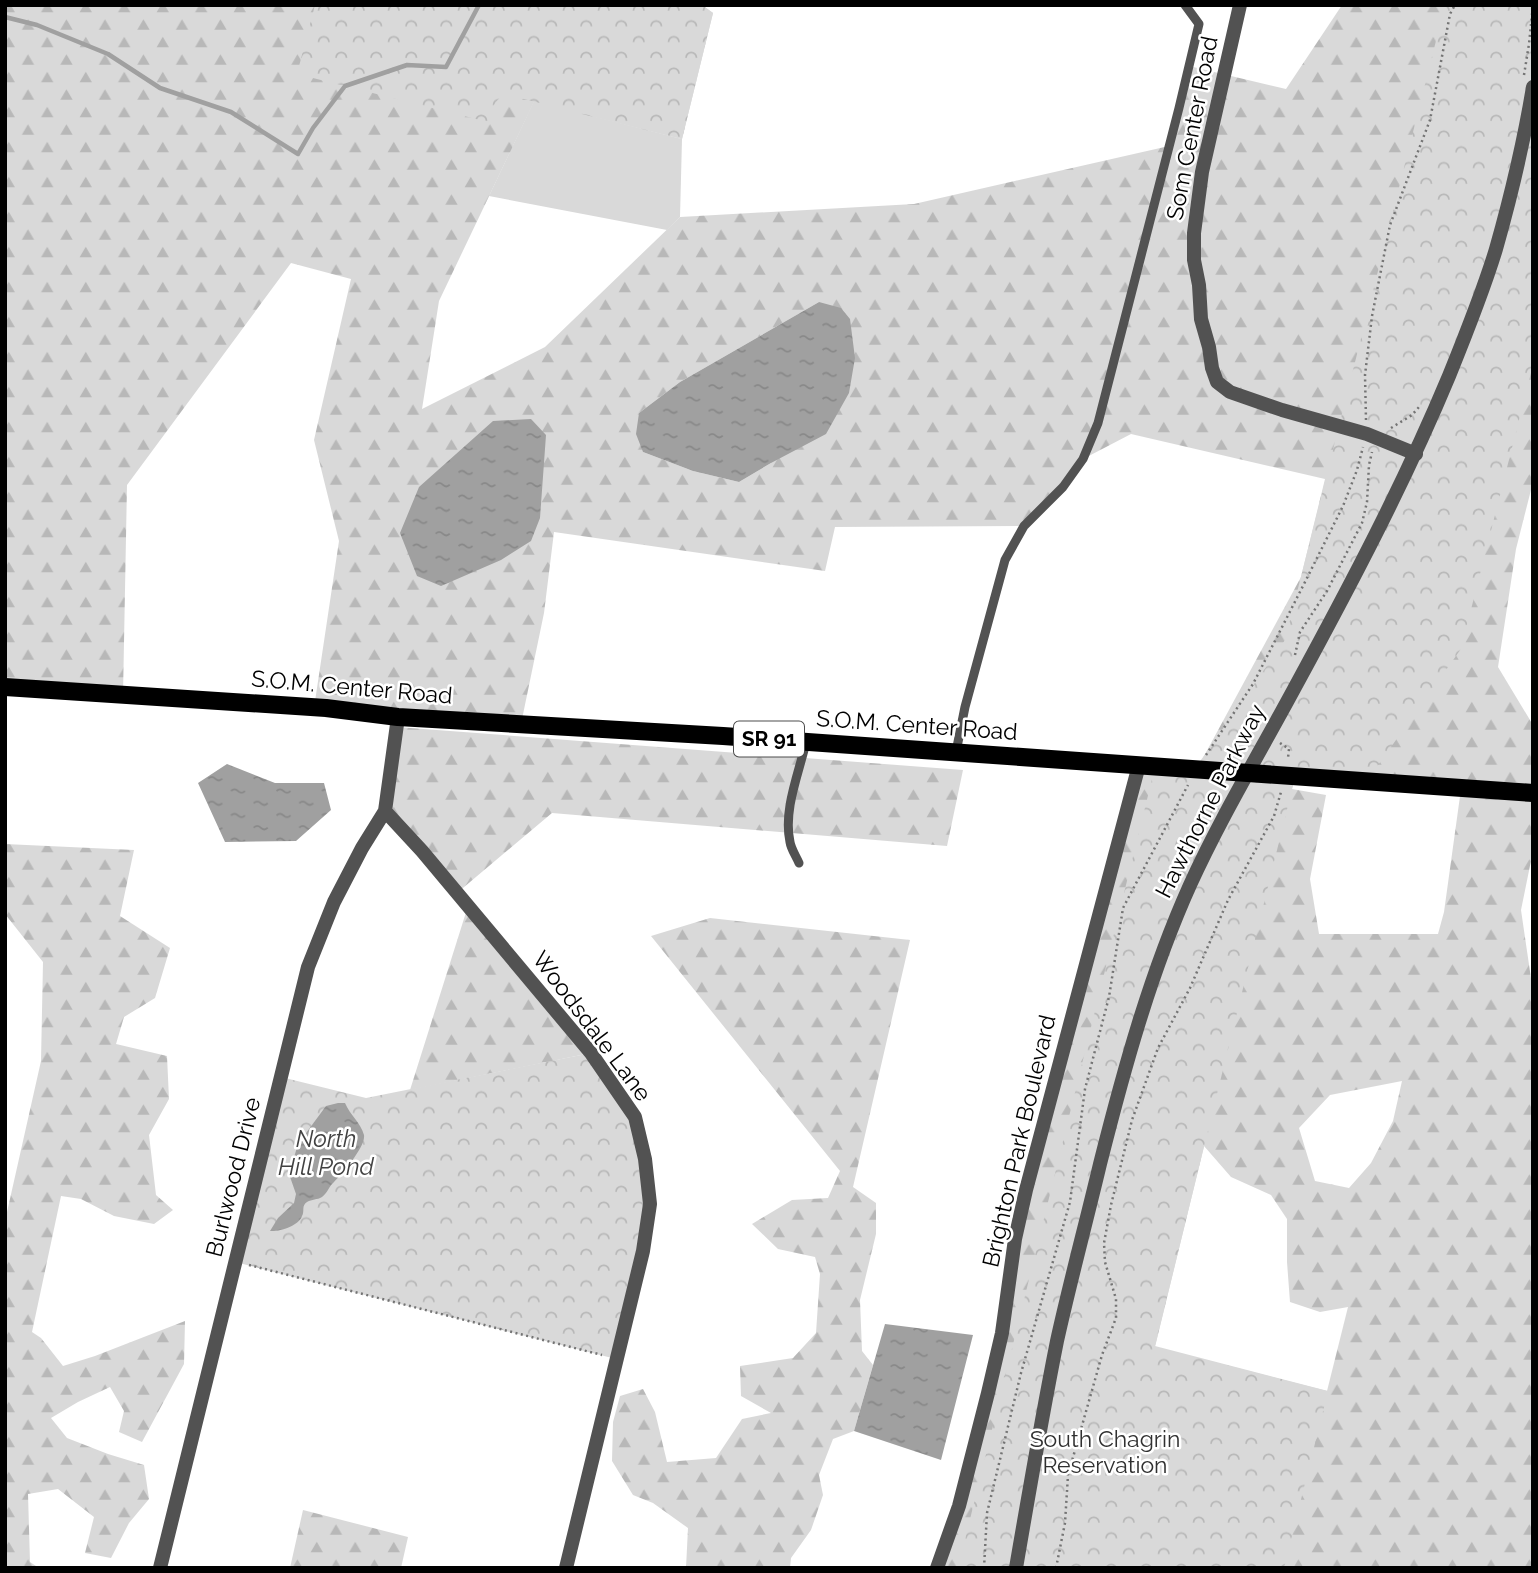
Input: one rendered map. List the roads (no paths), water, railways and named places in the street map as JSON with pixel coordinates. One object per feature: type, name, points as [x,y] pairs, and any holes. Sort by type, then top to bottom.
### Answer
[{"type":"main road","name":"S.O.M. Center Road","points":[[5,687],[326,708],[398,717],[807,742],[1533,793]]},
{"type":"street","name":"Som Center Road","points":[[1240,5],[1202,172],[1194,233],[1194,260],[1201,319],[1217,382],[1230,392],[1380,439],[1416,454]]},
{"type":"street","name":"Hawthorne Parkway","points":[[1016,1568],[1058,1341],[1104,1151],[1152,984],[1185,897],[1214,834],[1363,561],[1416,454],[1464,339],[1496,250],[1519,158],[1527,85]]},
{"type":"street","points":[[386,811],[398,717]]},
{"type":"street","name":"Brighton Park Boulevard","points":[[937,1568],[959,1506],[988,1393],[1002,1333],[1015,1239],[1026,1189],[1139,765]]},
{"type":"street","name":"Burlwood Drive","points":[[160,1568],[308,967],[334,902],[362,848],[386,811]]},
{"type":"street","name":"Woodsdale Lane","points":[[386,811],[422,850],[591,1054],[635,1117],[645,1159],[650,1204],[643,1251],[566,1568]]},
{"type":"lane","points":[[956,752],[965,707],[1005,560],[1024,526],[1063,487],[1083,458],[1098,423],[1180,108],[1199,24],[1187,6]]},
{"type":"lane","points":[[799,863],[790,845],[788,829],[790,807],[807,742]]},
{"type":"water","points":[[819,302],[841,308],[850,319],[855,358],[849,393],[826,434],[739,482],[693,471],[643,452],[636,434],[639,413],[680,382]]},
{"type":"water","points":[[531,419],[546,435],[540,518],[531,541],[501,560],[441,586],[417,576],[400,533],[419,487],[493,421]]},
{"type":"water","points":[[227,764],[275,783],[324,783],[331,810],[296,841],[225,842],[198,783]]},
{"type":"water","name":"North Hill Pond","points":[[345,1103],[360,1127],[364,1135],[361,1147],[324,1195],[305,1204],[297,1223],[270,1231],[278,1218],[294,1203],[296,1194],[289,1174],[298,1144],[326,1106]]},
{"type":"water","points":[[885,1324],[973,1335],[941,1460],[854,1431]]},
{"type":"waterway","points":[[5,17],[37,25],[108,54],[160,88],[231,112],[298,154],[313,128],[345,86],[407,65],[446,67],[479,5]]},
{"type":"park label","name":"South Chagrin Reservation","points":[[1105,1452]]}]
